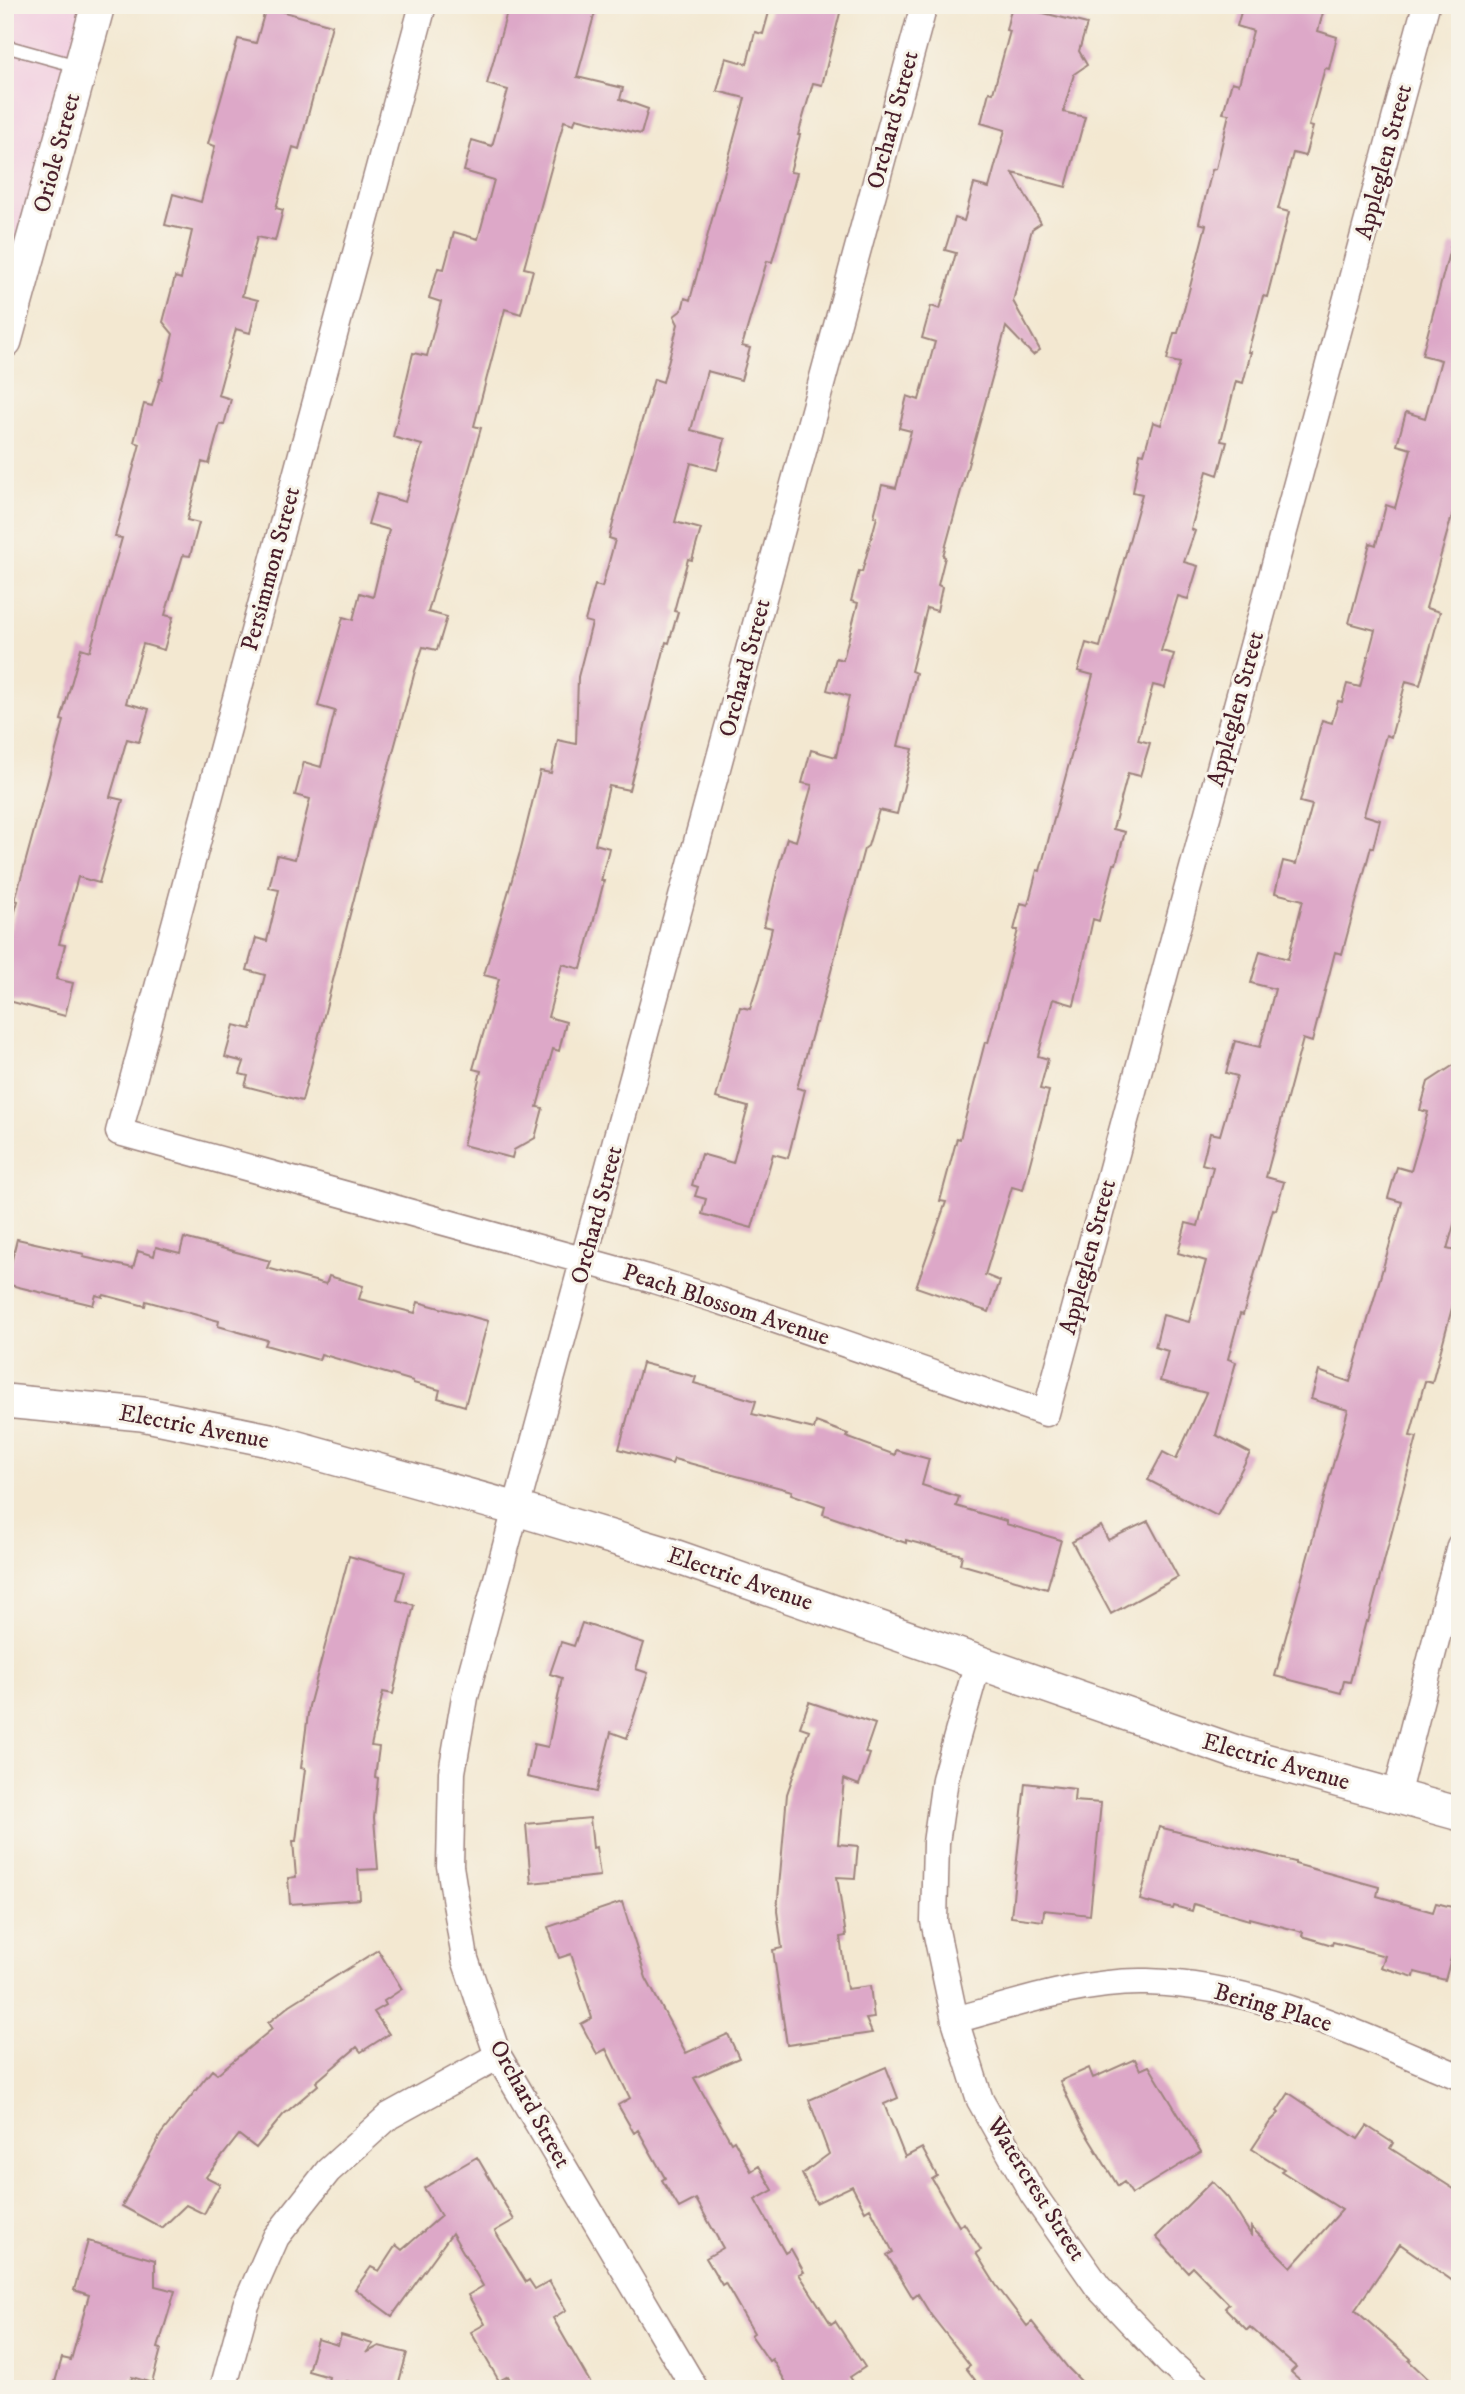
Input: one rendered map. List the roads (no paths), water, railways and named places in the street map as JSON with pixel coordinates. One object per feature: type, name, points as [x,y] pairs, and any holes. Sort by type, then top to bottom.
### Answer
[{"type":"street","name":"Oriole Street","points":[[5,341],[98,5]]},
{"type":"street","name":"Persimmon Street","points":[[119,1132],[423,5]]},
{"type":"street","name":"Orchard Street","points":[[695,2389],[498,2056],[465,1959],[450,1866],[452,1772],[465,1697],[924,5]]},
{"type":"street","name":"Appleglen Street","points":[[1046,1413],[1426,5]]},
{"type":"street","name":"Peach Blossom Avenue","points":[[119,1132],[722,1301],[1046,1413]]},
{"type":"street","name":"Electric Avenue","points":[[5,1401],[142,1414],[269,1440],[517,1509],[671,1555],[1239,1754],[1460,1814]]},
{"type":"street","points":[[1396,1796],[1458,1563]]},
{"type":"street","name":"Watercrest Street","points":[[978,1662],[945,1779],[936,1843],[934,1921],[955,2020],[981,2100],[1032,2194],[1098,2287],[1170,2362],[1200,2389]]},
{"type":"street","name":"Bering Place","points":[[955,2020],[1074,1989],[1146,1982],[1224,1990],[1304,2012],[1460,2077]]},
{"type":"street","points":[[223,2389],[246,2305],[275,2237],[328,2171],[389,2116],[498,2056]]},
{"type":"lane","points":[[5,46],[81,67]]}]
